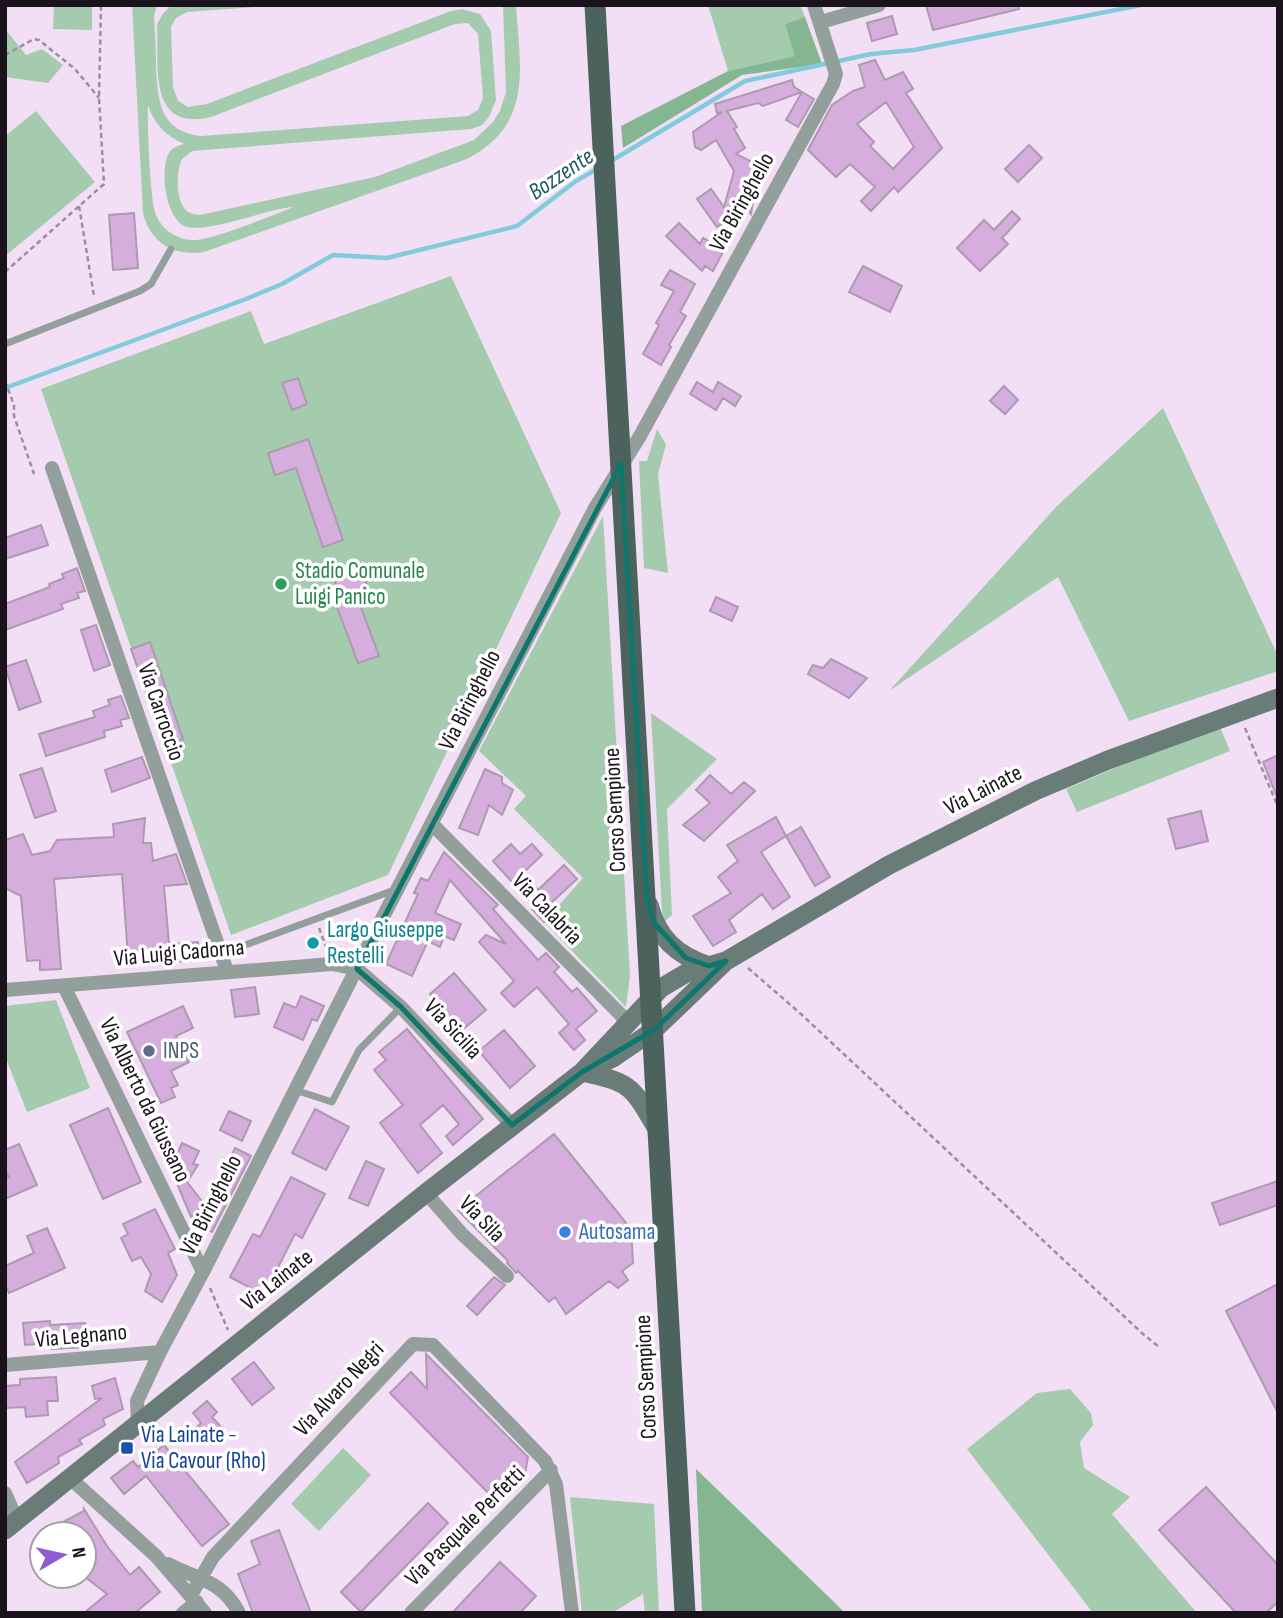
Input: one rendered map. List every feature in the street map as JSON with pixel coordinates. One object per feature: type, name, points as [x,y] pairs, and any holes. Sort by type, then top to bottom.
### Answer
[{"type":"main road","name":"Corso Sempione","points":[[595,5],[653,998],[657,1129],[685,1613]]},
{"type":"street","name":"Via Biringhello","points":[[138,1422],[137,1401],[160,1352],[397,889],[595,508],[640,436],[833,84],[836,74],[814,5]]},
{"type":"street","points":[[821,22],[879,5]]},
{"type":"street","name":"Via Carroccio","points":[[51,468],[227,971]]},
{"type":"street","name":"Via Lainate","points":[[11,1525],[234,1345],[582,1072],[661,988],[674,979],[724,960],[889,865],[1035,791],[1108,760],[1278,698]]},
{"type":"street","name":"Via Calabria","points":[[432,824],[622,1016],[627,1027]]},
{"type":"street","points":[[647,898],[654,923],[669,943],[686,958],[724,960]]},
{"type":"street","name":"Via Lainate","points":[[582,1072],[613,1058],[654,1031],[724,960]]},
{"type":"street","name":"Via Luigi Cadorna","points":[[5,990],[332,964],[357,969]]},
{"type":"street","name":"Via Sicilia","points":[[357,969],[401,1007],[512,1125]]},
{"type":"street","name":"Via Alberto da Giussano","points":[[64,986],[203,1272]]},
{"type":"street","points":[[582,1072],[613,1078],[625,1084],[641,1102],[657,1129]]},
{"type":"street","name":"Via Sila","points":[[426,1193],[462,1234],[506,1276]]},
{"type":"street","name":"Via Alvaro Negri","points":[[199,1605],[201,1579],[212,1557],[413,1344],[433,1345],[551,1470]]},
{"type":"street","name":"Via Legnano","points":[[5,1365],[160,1352]]},
{"type":"street","points":[[551,1470],[556,1484],[572,1613]]},
{"type":"street","name":"Via Pasquale Perfetti","points":[[411,1613],[551,1470]]},
{"type":"street","points":[[71,1478],[156,1556],[199,1605]]},
{"type":"street","points":[[5,1493],[11,1525]]},
{"type":"street","points":[[156,1556],[180,1571],[220,1587],[229,1595],[239,1613]]},
{"type":"street","points":[[183,1613],[199,1605],[208,1588],[220,1587]]},
{"type":"lane","points":[[5,344],[140,291],[151,284],[171,249]]},
{"type":"lane","points":[[221,954],[397,889]]},
{"type":"lane","points":[[295,1090],[332,1102],[359,1050],[401,1007]]},
{"type":"path","points":[[5,272],[104,184],[99,99],[101,5]]},
{"type":"path","points":[[5,55],[34,39],[39,40],[75,69],[99,99]]},
{"type":"path","points":[[79,206],[95,308]]},
{"type":"path","points":[[5,381],[34,474]]},
{"type":"path","points":[[1239,712],[1278,807]]},
{"type":"path","points":[[316,919],[332,964]]},
{"type":"path","points":[[724,960],[749,970],[801,1014],[1143,1335],[1159,1347]]},
{"type":"path","points":[[203,1272],[234,1345]]},
{"type":"highlighted area","points":[[621,464],[647,898],[654,923],[686,958],[709,966],[726,961],[654,1030],[582,1072],[512,1125],[401,1007],[357,969]]},
{"type":"green space","points":[[54,5],[92,5],[92,30],[53,29]]},
{"type":"green space","points":[[132,5],[157,5],[154,16],[157,79],[160,102],[169,121],[177,128],[201,136],[468,116],[478,110],[483,98],[478,34],[468,23],[455,24],[211,117],[190,119],[176,115],[166,105],[158,76],[157,24],[171,5],[285,5],[187,12],[176,18],[171,27],[173,87],[178,101],[188,107],[207,104],[451,11],[462,9],[480,14],[491,31],[496,100],[489,117],[482,125],[471,129],[192,151],[182,159],[180,165],[179,194],[188,212],[200,215],[375,177],[474,140],[493,122],[506,92],[503,5],[516,5],[520,72],[513,112],[489,145],[467,159],[204,252],[183,252],[165,246],[151,232],[143,213]],"holes":[[[148,105],[162,129],[184,144],[170,151],[165,168],[168,202],[177,221],[184,226],[206,227],[294,207],[201,239],[186,239],[169,232],[157,218],[153,204]]]},
{"type":"green space","points":[[708,5],[800,5],[805,17],[785,24],[796,56],[728,71]]},
{"type":"green space","points":[[805,17],[822,64],[742,75],[623,148],[621,126],[728,71],[795,56],[785,24]]},
{"type":"green space","points":[[6,30],[26,55],[42,49],[63,65],[48,83],[5,77]]},
{"type":"green space","points":[[36,111],[95,182],[5,256],[5,136]]},
{"type":"green space","name":"Stadio Comunale Luigi Panico","points":[[451,276],[561,513],[388,875],[231,935],[41,389],[251,311],[264,344]]},
{"type":"green space","points":[[1163,408],[1278,656],[1278,671],[1129,721],[1058,577],[889,691],[1057,506]]},
{"type":"green space","points":[[657,429],[666,445],[658,474],[668,573],[644,568],[639,461],[647,461]]},
{"type":"green space","points":[[603,516],[630,976],[626,1007],[544,922],[583,878],[514,809],[526,796],[479,751]]},
{"type":"green space","points":[[651,713],[717,759],[667,809],[672,915],[665,921],[662,912]]},
{"type":"green space","points":[[1220,727],[1230,751],[1077,812],[1066,789]]},
{"type":"green space","points":[[56,1000],[90,1088],[27,1112],[5,1056],[5,1006]]},
{"type":"green space","points":[[1070,1389],[1091,1413],[1093,1425],[1080,1442],[1084,1468],[1130,1497],[1112,1514],[1197,1613],[1093,1613],[967,1449],[1037,1393]]},
{"type":"green space","points":[[343,1448],[371,1475],[319,1531],[291,1504]]},
{"type":"green space","points":[[696,1469],[831,1599],[845,1613],[702,1613]]},
{"type":"green space","points":[[570,1497],[654,1504],[659,1613],[645,1613],[643,1594],[612,1613],[582,1613]]},
{"type":"building","points":[[926,5],[1018,5],[1019,9],[933,30]]},
{"type":"building","points":[[892,16],[897,34],[872,41],[867,23]]},
{"type":"building","points":[[875,60],[885,80],[903,72],[913,89],[906,93],[942,148],[898,192],[894,187],[871,211],[861,201],[875,187],[850,164],[836,177],[808,150],[832,105],[853,91],[865,87],[859,65]],"holes":[[[886,102],[914,147],[893,169],[870,146],[874,142],[857,124]]]},
{"type":"building","points":[[792,80],[794,87],[802,92],[763,106],[758,103],[727,111],[745,148],[736,154],[768,170],[754,196],[751,214],[746,206],[717,227],[697,199],[711,189],[724,207],[734,171],[716,140],[701,150],[695,147],[693,132],[722,112],[717,113],[715,104]]},
{"type":"building","points":[[802,92],[814,99],[798,127],[786,120]]},
{"type":"building","points":[[1029,145],[1042,158],[1018,182],[1005,169]]},
{"type":"building","points":[[1012,211],[1020,219],[1002,238],[1008,244],[980,271],[957,248],[984,220],[994,230]]},
{"type":"building","points":[[134,213],[138,268],[113,270],[109,215]]},
{"type":"building","points":[[679,223],[700,244],[703,238],[724,250],[713,271],[705,266],[702,271],[666,236]]},
{"type":"building","points":[[863,266],[902,286],[890,312],[849,292]]},
{"type":"building","points":[[670,270],[695,284],[680,312],[686,316],[661,365],[643,354],[674,291],[661,285]]},
{"type":"building","points":[[298,378],[307,404],[292,410],[282,383]]},
{"type":"building","points":[[697,382],[713,392],[718,382],[741,396],[735,406],[723,398],[716,410],[690,394]]},
{"type":"building","points":[[1004,386],[1018,400],[1005,414],[990,401]]},
{"type":"building","points":[[308,439],[343,540],[323,547],[296,468],[275,475],[268,453]]},
{"type":"building","points":[[41,525],[48,545],[5,559],[5,538]]},
{"type":"building","points":[[346,566],[349,574],[361,570],[372,598],[359,602],[379,656],[358,663],[334,599],[340,596],[331,571]]},
{"type":"building","points":[[77,568],[85,591],[77,593],[79,598],[61,604],[63,609],[5,630],[5,604],[50,587],[49,584],[64,578],[62,574]]},
{"type":"building","points":[[716,597],[738,607],[732,621],[710,611]]},
{"type":"building","points":[[96,625],[110,665],[94,671],[81,630]]},
{"type":"building","points":[[150,642],[183,739],[165,746],[131,649]]},
{"type":"building","points":[[831,659],[867,678],[849,698],[808,674],[813,665],[823,668]]},
{"type":"building","points":[[26,660],[41,702],[19,710],[5,667]]},
{"type":"building","points":[[121,696],[129,718],[120,720],[122,726],[104,731],[105,737],[46,756],[39,734],[95,717],[93,711],[110,705],[108,700]]},
{"type":"building","points":[[1278,755],[1278,797],[1277,797],[1263,762]]},
{"type":"building","points":[[142,757],[150,778],[112,792],[105,770]]},
{"type":"building","points":[[42,768],[56,811],[35,818],[20,775]]},
{"type":"building","points":[[485,769],[502,777],[502,783],[513,790],[502,815],[489,805],[478,835],[459,828]]},
{"type":"building","points":[[710,775],[731,794],[744,782],[755,791],[704,841],[683,825],[710,803],[696,790]]},
{"type":"building","points":[[1201,811],[1208,841],[1176,849],[1168,819]]},
{"type":"building","points":[[776,817],[786,836],[761,852],[790,897],[773,909],[762,894],[729,920],[736,932],[713,946],[693,916],[731,893],[718,877],[738,861],[727,845]]},
{"type":"building","points":[[145,818],[143,843],[151,843],[153,861],[176,854],[187,884],[164,886],[169,944],[198,942],[200,960],[169,962],[169,953],[128,956],[122,874],[54,879],[61,969],[40,970],[40,960],[27,961],[21,896],[5,888],[5,840],[23,834],[32,855],[50,851],[57,840],[114,837],[113,824]]},
{"type":"building","points":[[801,827],[830,877],[815,886],[786,836]]},
{"type":"building","points":[[511,844],[520,854],[532,844],[542,855],[523,873],[538,890],[564,865],[577,879],[550,904],[556,910],[544,922],[532,909],[534,906],[493,861]]},
{"type":"building","points":[[444,852],[498,905],[493,909],[538,960],[546,953],[559,967],[554,972],[572,992],[577,988],[597,1011],[576,1029],[585,1040],[574,1050],[559,1033],[569,1024],[537,987],[514,1007],[501,993],[514,981],[479,942],[486,935],[506,944],[450,880],[435,913],[461,924],[454,940],[444,936],[440,947],[428,941],[412,976],[386,964],[418,894],[414,893],[421,878],[428,881]]},
{"type":"building","points":[[454,973],[486,1010],[461,1031],[430,994]]},
{"type":"building","points":[[255,987],[259,1014],[235,1017],[231,990]]},
{"type":"building","points":[[301,996],[324,1006],[317,1021],[312,1019],[303,1040],[274,1027],[284,1003],[296,1008]]},
{"type":"building","points":[[183,1006],[193,1028],[176,1036],[189,1062],[171,1071],[178,1085],[171,1088],[175,1097],[161,1103],[127,1032]]},
{"type":"building","points":[[407,1029],[483,1119],[453,1145],[446,1136],[459,1124],[443,1105],[420,1125],[442,1153],[418,1173],[380,1123],[403,1105],[374,1070],[386,1060],[379,1052]]},
{"type":"building","points":[[504,1030],[535,1066],[510,1088],[479,1051]]},
{"type":"building","points":[[108,1108],[141,1182],[103,1199],[70,1125]]},
{"type":"building","points":[[315,1109],[349,1127],[326,1170],[292,1153]]},
{"type":"building","points":[[229,1111],[251,1121],[242,1141],[220,1130]]},
{"type":"building","points":[[554,1134],[631,1229],[633,1263],[622,1271],[628,1280],[618,1288],[609,1281],[566,1314],[555,1297],[549,1302],[518,1271],[516,1273],[508,1261],[458,1210]]},
{"type":"building","points":[[182,1143],[199,1151],[193,1164],[198,1165],[187,1182],[208,1209],[191,1217],[170,1167],[173,1165],[176,1168],[181,1158],[176,1156]]},
{"type":"building","points":[[19,1144],[37,1185],[5,1199],[5,1178],[9,1177],[5,1169],[5,1150]]},
{"type":"building","points":[[235,1148],[251,1156],[212,1232],[204,1228],[232,1169],[226,1166]]},
{"type":"building","points":[[366,1161],[384,1169],[368,1206],[349,1198]]},
{"type":"building","points":[[291,1177],[325,1194],[302,1238],[295,1234],[264,1295],[230,1277],[253,1234],[260,1237]]},
{"type":"building","points":[[1278,1181],[1278,1205],[1220,1225],[1212,1203]]},
{"type":"building","points":[[155,1209],[175,1249],[168,1253],[177,1275],[162,1302],[145,1291],[151,1274],[141,1257],[132,1261],[121,1238],[128,1234],[123,1224]]},
{"type":"building","points":[[47,1228],[65,1268],[9,1293],[5,1285],[5,1266],[34,1253],[27,1236]]},
{"type":"building","points":[[494,1277],[505,1285],[477,1315],[467,1306]]},
{"type":"building","points":[[1278,1284],[1278,1413],[1226,1311]]},
{"type":"building","points":[[50,1321],[50,1325],[85,1323],[87,1347],[52,1349],[51,1343],[25,1345],[23,1323]]},
{"type":"building","points":[[426,1354],[528,1457],[525,1474],[497,1502],[390,1393],[411,1372],[427,1389]]},
{"type":"building","points":[[254,1362],[274,1388],[252,1405],[232,1379]]},
{"type":"building","points":[[56,1377],[58,1401],[47,1401],[48,1415],[26,1417],[25,1407],[5,1408],[5,1386],[20,1385],[20,1379]]},
{"type":"building","points":[[115,1378],[123,1409],[103,1419],[105,1425],[79,1440],[82,1444],[58,1457],[59,1463],[27,1483],[15,1462],[102,1398],[95,1399],[92,1386]]},
{"type":"building","points":[[207,1401],[217,1412],[212,1417],[222,1428],[208,1440],[197,1427],[201,1423],[193,1413]]},
{"type":"building","points":[[164,1445],[229,1524],[202,1546],[146,1476],[124,1494],[111,1478],[133,1461],[138,1467]]},
{"type":"building","points":[[1206,1487],[1278,1565],[1278,1602],[1266,1613],[1236,1613],[1159,1530]]},
{"type":"building","points":[[428,1503],[448,1523],[361,1612],[341,1592]]},
{"type":"building","points":[[84,1511],[91,1520],[67,1520]]},
{"type":"building","points":[[279,1530],[311,1613],[253,1613],[238,1574],[260,1564],[251,1541]]},
{"type":"building","points":[[98,1532],[130,1575],[139,1567],[160,1592],[135,1613],[84,1613],[107,1594],[98,1587]]},
{"type":"building","points":[[500,1562],[536,1596],[520,1613],[452,1613]]},
{"type":"waterway","name":"Bozzente","points":[[611,161],[745,81],[871,54],[914,50],[1141,5]]},
{"type":"waterway","name":"Bozzente","points":[[5,388],[246,299],[282,284],[333,255],[387,258],[517,226],[576,181],[597,169]]},
{"type":"place","name":"Stadio Comunale Luigi Panico","points":[[281,584]]},
{"type":"place","name":"Largo Giuseppe Restelli","points":[[313,943]]},
{"type":"place","name":"INPS","points":[[149,1051]]},
{"type":"place","name":"Autosama","points":[[565,1232]]},
{"type":"place","name":"Via Lainate - Via Cavour (Rho)","points":[[127,1448]]}]
